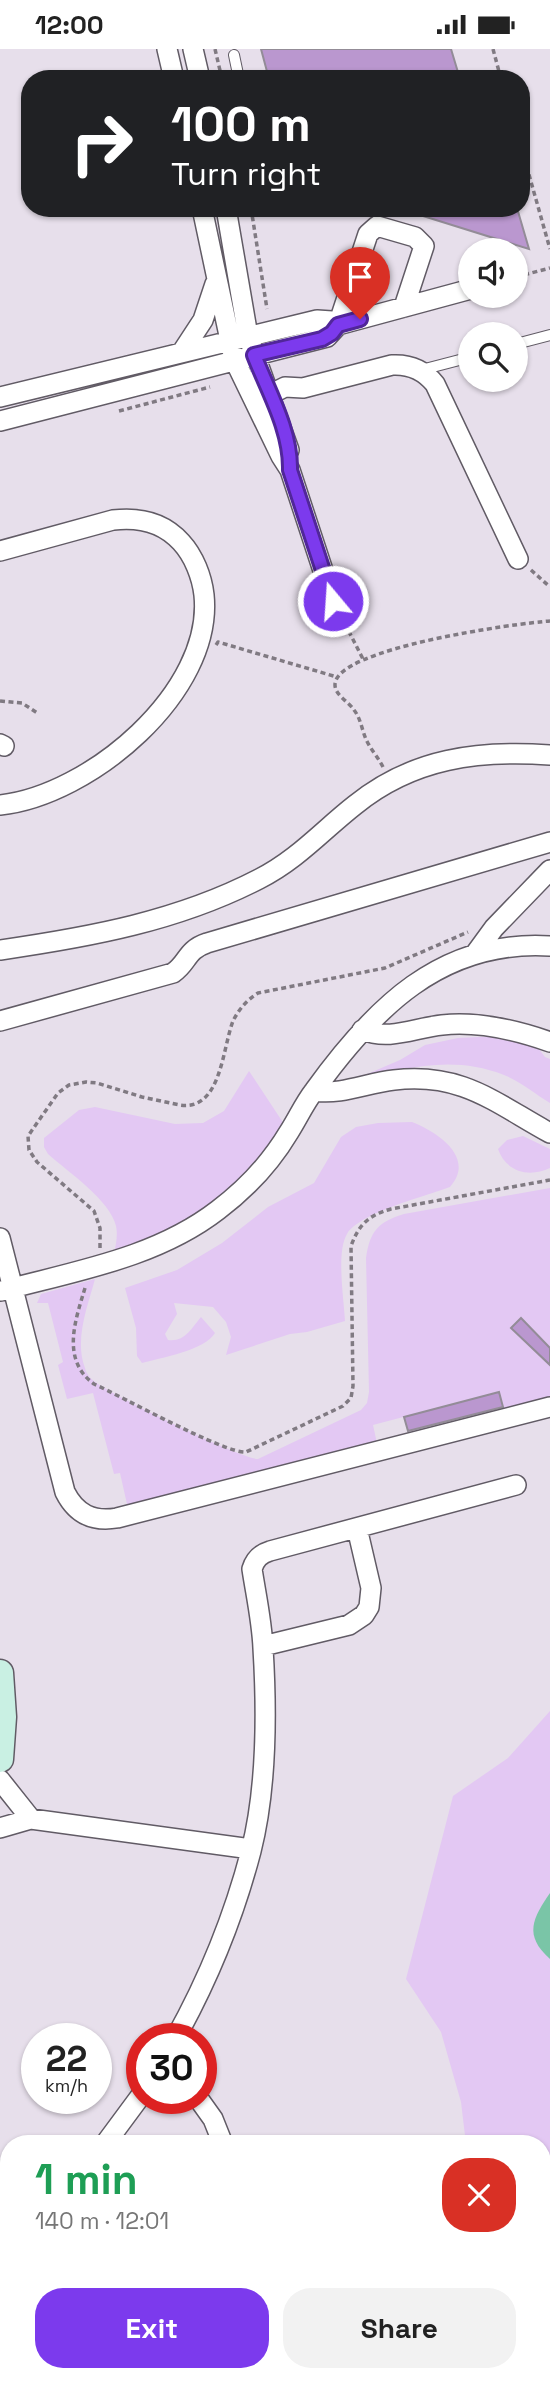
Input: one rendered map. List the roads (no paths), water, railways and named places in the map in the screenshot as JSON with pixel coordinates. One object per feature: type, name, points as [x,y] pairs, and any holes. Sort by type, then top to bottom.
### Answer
[{"type":"street","points":[[167,49],[172,70]]},
{"type":"street","points":[[193,49],[198,70]]},
{"type":"street","points":[[204,217],[216,279],[290,470],[333,601]]},
{"type":"street","points":[[227,217],[241,348]]},
{"type":"street","points":[[0,397],[182,352],[322,339],[338,325],[368,234],[377,226],[415,237],[424,246],[404,307]]},
{"type":"street","points":[[182,352],[203,320],[216,279]]},
{"type":"street","points":[[338,325],[458,292]]},
{"type":"street","points":[[0,421],[241,348]]},
{"type":"street","points":[[263,401],[285,387],[303,388],[392,365],[420,370],[435,384],[518,559]]},
{"type":"street","points":[[280,421],[288,402],[303,388]]},
{"type":"street","points":[[263,401],[280,421],[289,449],[290,470]]},
{"type":"street","points":[[0,551],[113,520],[137,519],[159,526],[178,538],[186,547],[199,574],[205,603],[198,644],[171,696],[143,729],[90,771],[59,789],[29,800],[0,805]]},
{"type":"street","points":[[0,950],[122,929],[184,911],[243,888],[301,853],[354,805],[391,781],[430,765],[471,755],[550,755]]},
{"type":"street","points":[[0,1021],[173,973],[198,946],[550,842]]},
{"type":"street","points":[[475,954],[494,928],[550,870]]},
{"type":"street","points":[[6,1289],[124,1258],[174,1238],[197,1225],[219,1210],[258,1174],[289,1132],[314,1091],[362,1030],[381,1010],[418,980],[475,954],[529,944],[550,946]]},
{"type":"street","points":[[362,1030],[371,1034],[392,1035],[441,1025],[478,1025],[509,1030],[550,1042]]},
{"type":"street","points":[[314,1091],[344,1091],[411,1078],[447,1081],[488,1096],[550,1133]]},
{"type":"street","points":[[0,1238],[6,1289],[65,1492],[77,1510],[96,1519],[117,1518],[550,1407]]},
{"type":"street","points":[[183,2023],[212,1962],[234,1906],[251,1849],[262,1768],[265,1714],[263,1646],[252,1569],[257,1558],[270,1551],[516,1485]]},
{"type":"street","points":[[263,1646],[349,1625],[364,1615],[369,1607],[371,1588],[357,1528]]},
{"type":"street","points":[[0,1673],[3,1717],[0,1759]]},
{"type":"street","points":[[0,1780],[31,1819]]},
{"type":"street","points":[[0,1828],[31,1819],[251,1849]]},
{"type":"street","points":[[112,2135],[127,2114]]},
{"type":"street","points":[[209,2114],[219,2135]]},
{"type":"lane","points":[[234,55],[237,70]]},
{"type":"lane","points":[[528,341],[550,335]]},
{"type":"lane","points":[[420,370],[458,360]]}]
